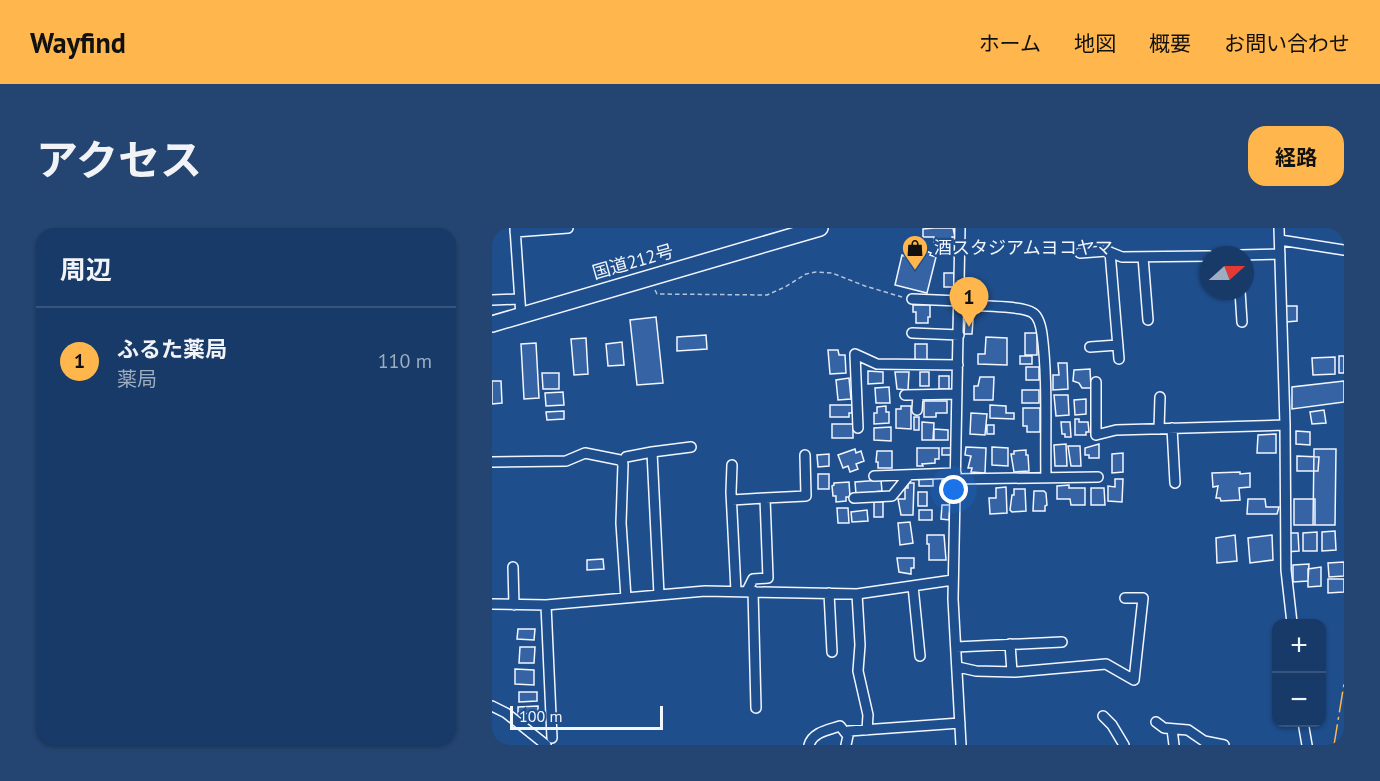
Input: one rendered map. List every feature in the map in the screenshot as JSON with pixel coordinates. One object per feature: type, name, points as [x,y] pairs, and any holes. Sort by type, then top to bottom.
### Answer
[{"type":"highway","name":"国道212号","points":[[492,324],[820,228]]},
{"type":"street","points":[[521,316],[518,299],[515,230],[566,228]]},
{"type":"street","points":[[960,228],[953,580],[961,745]]},
{"type":"street","points":[[1280,228],[1286,570],[1291,619]]},
{"type":"street","points":[[1280,240],[1344,250]]},
{"type":"street","points":[[1080,252],[1107,250],[1122,258],[1200,256]]},
{"type":"street","points":[[1110,252],[1119,359]]},
{"type":"street","points":[[1254,255],[1280,254]]},
{"type":"street","points":[[1143,257],[1148,320]]},
{"type":"street","points":[[492,300],[518,299]]},
{"type":"street","points":[[912,299],[1020,309],[1036,316],[1042,333],[1046,478]]},
{"type":"street","points":[[1241,300],[1242,322]]},
{"type":"street","points":[[912,333],[959,335]]},
{"type":"street","points":[[1090,347],[1118,345]]},
{"type":"street","points":[[858,428],[855,354],[878,364],[958,365]]},
{"type":"street","points":[[1096,382],[1096,435],[1116,430],[1285,424]]},
{"type":"street","points":[[905,395],[957,394]]},
{"type":"street","points":[[918,395],[918,410]]},
{"type":"street","points":[[1160,397],[1160,429]]},
{"type":"street","points":[[1172,428],[1175,483]]},
{"type":"street","points":[[626,457],[692,447]]},
{"type":"street","points":[[652,452],[659,595]]},
{"type":"street","points":[[492,462],[566,461],[585,453],[620,460],[623,464],[621,522],[626,598]]},
{"type":"street","points":[[732,500],[806,496],[805,455]]},
{"type":"street","points":[[732,465],[736,591]]},
{"type":"street","points":[[854,498],[892,496],[909,475]]},
{"type":"street","points":[[874,476],[1098,477]]},
{"type":"street","points":[[756,708],[750,591],[753,579],[768,578],[765,498]]},
{"type":"street","points":[[513,567],[514,605]]},
{"type":"street","points":[[492,604],[546,606],[705,591],[857,594],[953,580]]},
{"type":"street","points":[[913,586],[920,656]]},
{"type":"street","points":[[828,593],[832,652]]},
{"type":"street","points":[[857,594],[860,645],[858,671],[868,716],[867,730]]},
{"type":"street","points":[[958,667],[976,671],[1012,672],[1106,664],[1134,681],[1143,598],[1125,598]]},
{"type":"street","points":[[546,606],[549,742]]},
{"type":"street","points":[[956,646],[1062,642]]},
{"type":"street","points":[[1010,644],[1012,672]]},
{"type":"street","points":[[492,706],[549,742]]},
{"type":"street","points":[[1103,716],[1112,725],[1124,745]]},
{"type":"street","points":[[1156,722],[1164,728],[1188,730],[1204,741],[1224,745]]},
{"type":"street","points":[[847,740],[849,731],[960,723]]},
{"type":"street","points":[[809,745],[815,735],[840,726],[847,740]]},
{"type":"street","points":[[1304,727],[1307,745]]},
{"type":"street","points":[[1172,729],[1174,745]]},
{"type":"path","points":[[652,277],[657,294],[767,295],[806,274],[831,273],[865,286],[912,299]]},
{"type":"building","points":[[953,228],[955,237],[952,237],[952,242],[934,242],[934,237],[923,237],[923,229]]},
{"type":"building","name":"酒スタジアムヨコヤマ","points":[[907,249],[925,254],[926,251],[936,257],[927,293],[895,285],[902,255],[905,256]]},
{"type":"building","points":[[944,273],[954,273],[954,287],[944,287]]},
{"type":"building","points":[[913,305],[930,305],[928,323],[916,323],[916,312],[913,312]]},
{"type":"building","points":[[1284,306],[1297,306],[1297,321],[1286,322]]},
{"type":"building","points":[[656,317],[663,383],[637,385],[630,320]]},
{"type":"building","points":[[965,320],[973,320],[972,334],[964,334]]},
{"type":"building","points":[[1025,333],[1037,333],[1037,355],[1025,355]]},
{"type":"building","points":[[706,335],[707,349],[677,351],[677,337]]},
{"type":"building","points":[[986,337],[1007,338],[1007,365],[978,364],[978,354],[985,354]]},
{"type":"building","points":[[586,338],[588,374],[574,375],[571,339]]},
{"type":"building","points":[[622,342],[624,365],[608,366],[606,344]]},
{"type":"building","points":[[536,343],[539,398],[524,399],[521,344]]},
{"type":"building","points":[[915,344],[927,344],[927,361],[915,361]]},
{"type":"building","points":[[828,350],[838,350],[839,355],[845,355],[846,373],[830,374]]},
{"type":"building","points":[[1020,356],[1032,356],[1032,364],[1020,364]]},
{"type":"building","points":[[1339,356],[1344,356],[1344,373],[1339,373]]},
{"type":"building","points":[[1335,357],[1335,374],[1313,375],[1312,358]]},
{"type":"building","points":[[1058,363],[1067,363],[1068,389],[1053,390],[1053,375],[1059,375]]},
{"type":"building","points":[[1026,367],[1039,367],[1039,380],[1026,380]]},
{"type":"building","points":[[1090,369],[1091,388],[1082,388],[1079,383],[1073,381],[1074,370]]},
{"type":"building","points":[[868,371],[883,372],[883,383],[868,384]]},
{"type":"building","points":[[895,372],[909,372],[908,390],[897,389]]},
{"type":"building","points":[[920,372],[929,372],[929,386],[920,386]]},
{"type":"building","points":[[542,373],[559,373],[559,389],[543,389]]},
{"type":"building","points":[[939,376],[949,376],[949,389],[939,389]]},
{"type":"building","points":[[980,377],[994,377],[993,400],[974,400],[974,386],[978,386]]},
{"type":"building","points":[[849,378],[851,399],[838,400],[836,380]]},
{"type":"building","points":[[492,381],[501,381],[502,403],[492,404]]},
{"type":"building","points":[[1344,381],[1344,402],[1292,409],[1292,387]]},
{"type":"building","points":[[889,387],[890,403],[876,403],[875,388]]},
{"type":"building","points":[[1022,390],[1039,390],[1039,403],[1022,403]]},
{"type":"building","points":[[563,392],[564,405],[546,406],[545,393]]},
{"type":"building","points":[[1054,395],[1068,395],[1069,415],[1056,416]]},
{"type":"building","points":[[1086,399],[1086,414],[1075,415],[1074,400]]},
{"type":"building","points":[[924,401],[947,401],[947,413],[936,413],[936,417],[924,417]]},
{"type":"building","points":[[830,405],[852,405],[852,413],[849,413],[849,417],[830,417]]},
{"type":"building","points":[[990,405],[1006,406],[1006,413],[1014,413],[1014,419],[990,418]]},
{"type":"building","points":[[886,406],[886,412],[889,412],[889,423],[874,424],[874,413],[877,413],[877,407]]},
{"type":"building","points":[[901,406],[911,406],[911,429],[896,428],[896,409],[901,409]]},
{"type":"building","points":[[1023,408],[1040,408],[1040,432],[1027,432],[1027,426],[1023,426]]},
{"type":"building","points":[[1324,410],[1326,423],[1312,424],[1310,412]]},
{"type":"building","points":[[564,411],[564,419],[547,420],[546,412]]},
{"type":"building","points":[[971,413],[987,414],[985,435],[970,434]]},
{"type":"building","points":[[914,417],[919,417],[919,430],[914,430]]},
{"type":"building","points":[[1075,419],[1079,419],[1079,422],[1088,422],[1089,432],[1086,432],[1086,435],[1075,435]]},
{"type":"building","points":[[922,422],[934,423],[933,440],[922,440]]},
{"type":"building","points":[[1061,422],[1070,422],[1071,437],[1065,437],[1065,434],[1062,434]]},
{"type":"building","points":[[832,424],[853,424],[853,438],[832,438]]},
{"type":"building","points":[[987,425],[994,425],[994,434],[987,434]]},
{"type":"building","points":[[891,427],[891,441],[874,440],[874,428]]},
{"type":"building","points":[[934,429],[948,430],[948,440],[934,440]]},
{"type":"building","points":[[1296,431],[1310,432],[1310,445],[1296,444]]},
{"type":"building","points":[[1276,434],[1276,453],[1257,453],[1258,435]]},
{"type":"building","points":[[1066,444],[1067,466],[1055,466],[1054,445]]},
{"type":"building","points":[[1099,444],[1099,458],[1089,458],[1089,455],[1085,455],[1085,448]]},
{"type":"building","points":[[1068,446],[1080,446],[1081,466],[1071,466]]},
{"type":"building","points":[[966,447],[986,448],[985,473],[971,472],[972,468],[968,468],[971,456],[965,455]]},
{"type":"building","points":[[992,447],[1008,448],[1008,466],[992,465]]},
{"type":"building","points":[[917,448],[939,448],[939,459],[935,459],[935,463],[917,466]]},
{"type":"building","points":[[942,448],[952,448],[952,455],[942,455]]},
{"type":"building","points":[[855,449],[856,453],[861,451],[864,461],[856,464],[858,469],[850,472],[848,466],[843,468],[838,455]]},
{"type":"building","points":[[1314,449],[1336,449],[1335,525],[1313,525]]},
{"type":"building","points":[[1026,450],[1029,471],[1014,472],[1011,454],[1014,454],[1014,451]]},
{"type":"building","points":[[877,451],[892,451],[892,468],[878,468]]},
{"type":"building","points":[[1123,453],[1123,472],[1112,473],[1112,454]]},
{"type":"building","points":[[829,454],[829,466],[818,467],[817,455]]},
{"type":"building","points":[[1297,456],[1319,457],[1318,471],[1297,471]]},
{"type":"building","points":[[1240,472],[1240,474],[1250,473],[1250,487],[1239,488],[1240,500],[1221,501],[1220,498],[1216,498],[1218,486],[1213,487],[1212,473]]},
{"type":"building","points":[[818,474],[829,474],[829,489],[818,489]]},
{"type":"building","points":[[919,479],[933,479],[933,486],[919,486]]},
{"type":"building","points":[[1115,479],[1123,479],[1122,502],[1108,501],[1108,486],[1115,487]]},
{"type":"building","points":[[881,480],[882,491],[856,494],[855,482]]},
{"type":"building","points":[[942,480],[950,480],[950,492],[942,492]]},
{"type":"building","points":[[849,482],[850,497],[846,497],[846,501],[836,502],[832,486],[834,483]]},
{"type":"building","points":[[908,483],[914,483],[913,515],[901,515],[898,499],[905,499],[905,488],[908,488]]},
{"type":"building","points":[[1069,485],[1069,488],[1085,488],[1085,505],[1071,505],[1070,499],[1057,499],[1057,486]]},
{"type":"building","points":[[1006,487],[1007,513],[990,514],[989,498],[996,498],[996,488]]},
{"type":"building","points":[[1091,488],[1104,488],[1105,505],[1091,505]]},
{"type":"building","points":[[1014,489],[1025,489],[1026,511],[1012,512],[1010,510]]},
{"type":"building","points":[[1034,491],[1046,493],[1045,511],[1033,511]]},
{"type":"building","points":[[918,492],[927,492],[927,506],[918,506]]},
{"type":"building","points":[[1248,499],[1265,499],[1266,507],[1279,507],[1277,514],[1247,514]]},
{"type":"building","points":[[1294,499],[1315,499],[1315,525],[1294,525]]},
{"type":"building","points":[[874,502],[883,502],[883,517],[874,517]]},
{"type":"building","points":[[942,505],[950,505],[949,520],[941,519]]},
{"type":"building","points":[[837,508],[848,508],[849,523],[838,523]]},
{"type":"building","points":[[867,510],[868,521],[852,522],[851,512]]},
{"type":"building","points":[[919,510],[932,510],[932,520],[919,520]]},
{"type":"building","points":[[910,522],[913,543],[900,545],[898,523]]},
{"type":"building","points":[[1335,531],[1336,550],[1322,551],[1322,532]]},
{"type":"building","points":[[1317,532],[1317,551],[1303,551],[1303,533]]},
{"type":"building","points":[[1285,533],[1298,533],[1299,551],[1285,552]]},
{"type":"building","points":[[927,535],[944,535],[946,560],[929,560]]},
{"type":"building","points":[[1235,535],[1237,561],[1217,563],[1216,538]]},
{"type":"building","points":[[1272,535],[1273,560],[1250,563],[1248,538]]},
{"type":"building","points":[[897,558],[914,558],[914,568],[911,568],[911,574],[899,572]]},
{"type":"building","points":[[603,559],[604,569],[587,570],[587,560]]},
{"type":"building","points":[[1344,562],[1344,576],[1329,577],[1328,563]]},
{"type":"building","points":[[1309,564],[1308,581],[1293,582],[1293,565]]},
{"type":"building","points":[[1321,567],[1321,586],[1308,587],[1308,569]]},
{"type":"building","points":[[1328,579],[1344,579],[1344,592],[1328,593]]},
{"type":"building","points":[[518,629],[535,629],[534,640],[517,639]]},
{"type":"building","points":[[520,647],[535,647],[534,663],[519,663]]},
{"type":"building","points":[[515,669],[534,670],[534,685],[515,684]]},
{"type":"building","points":[[519,692],[537,692],[537,701],[519,702]]},
{"type":"building","points":[[538,706],[538,713],[518,714],[518,707]]},
{"type":"power","points":[[1334,745],[1344,684]]},
{"type":"place","name":"酒スタジアムヨコヤマ","points":[[915,271]]},
{"type":"place","name":"ふるた薬局","points":[[969,327]]}]
